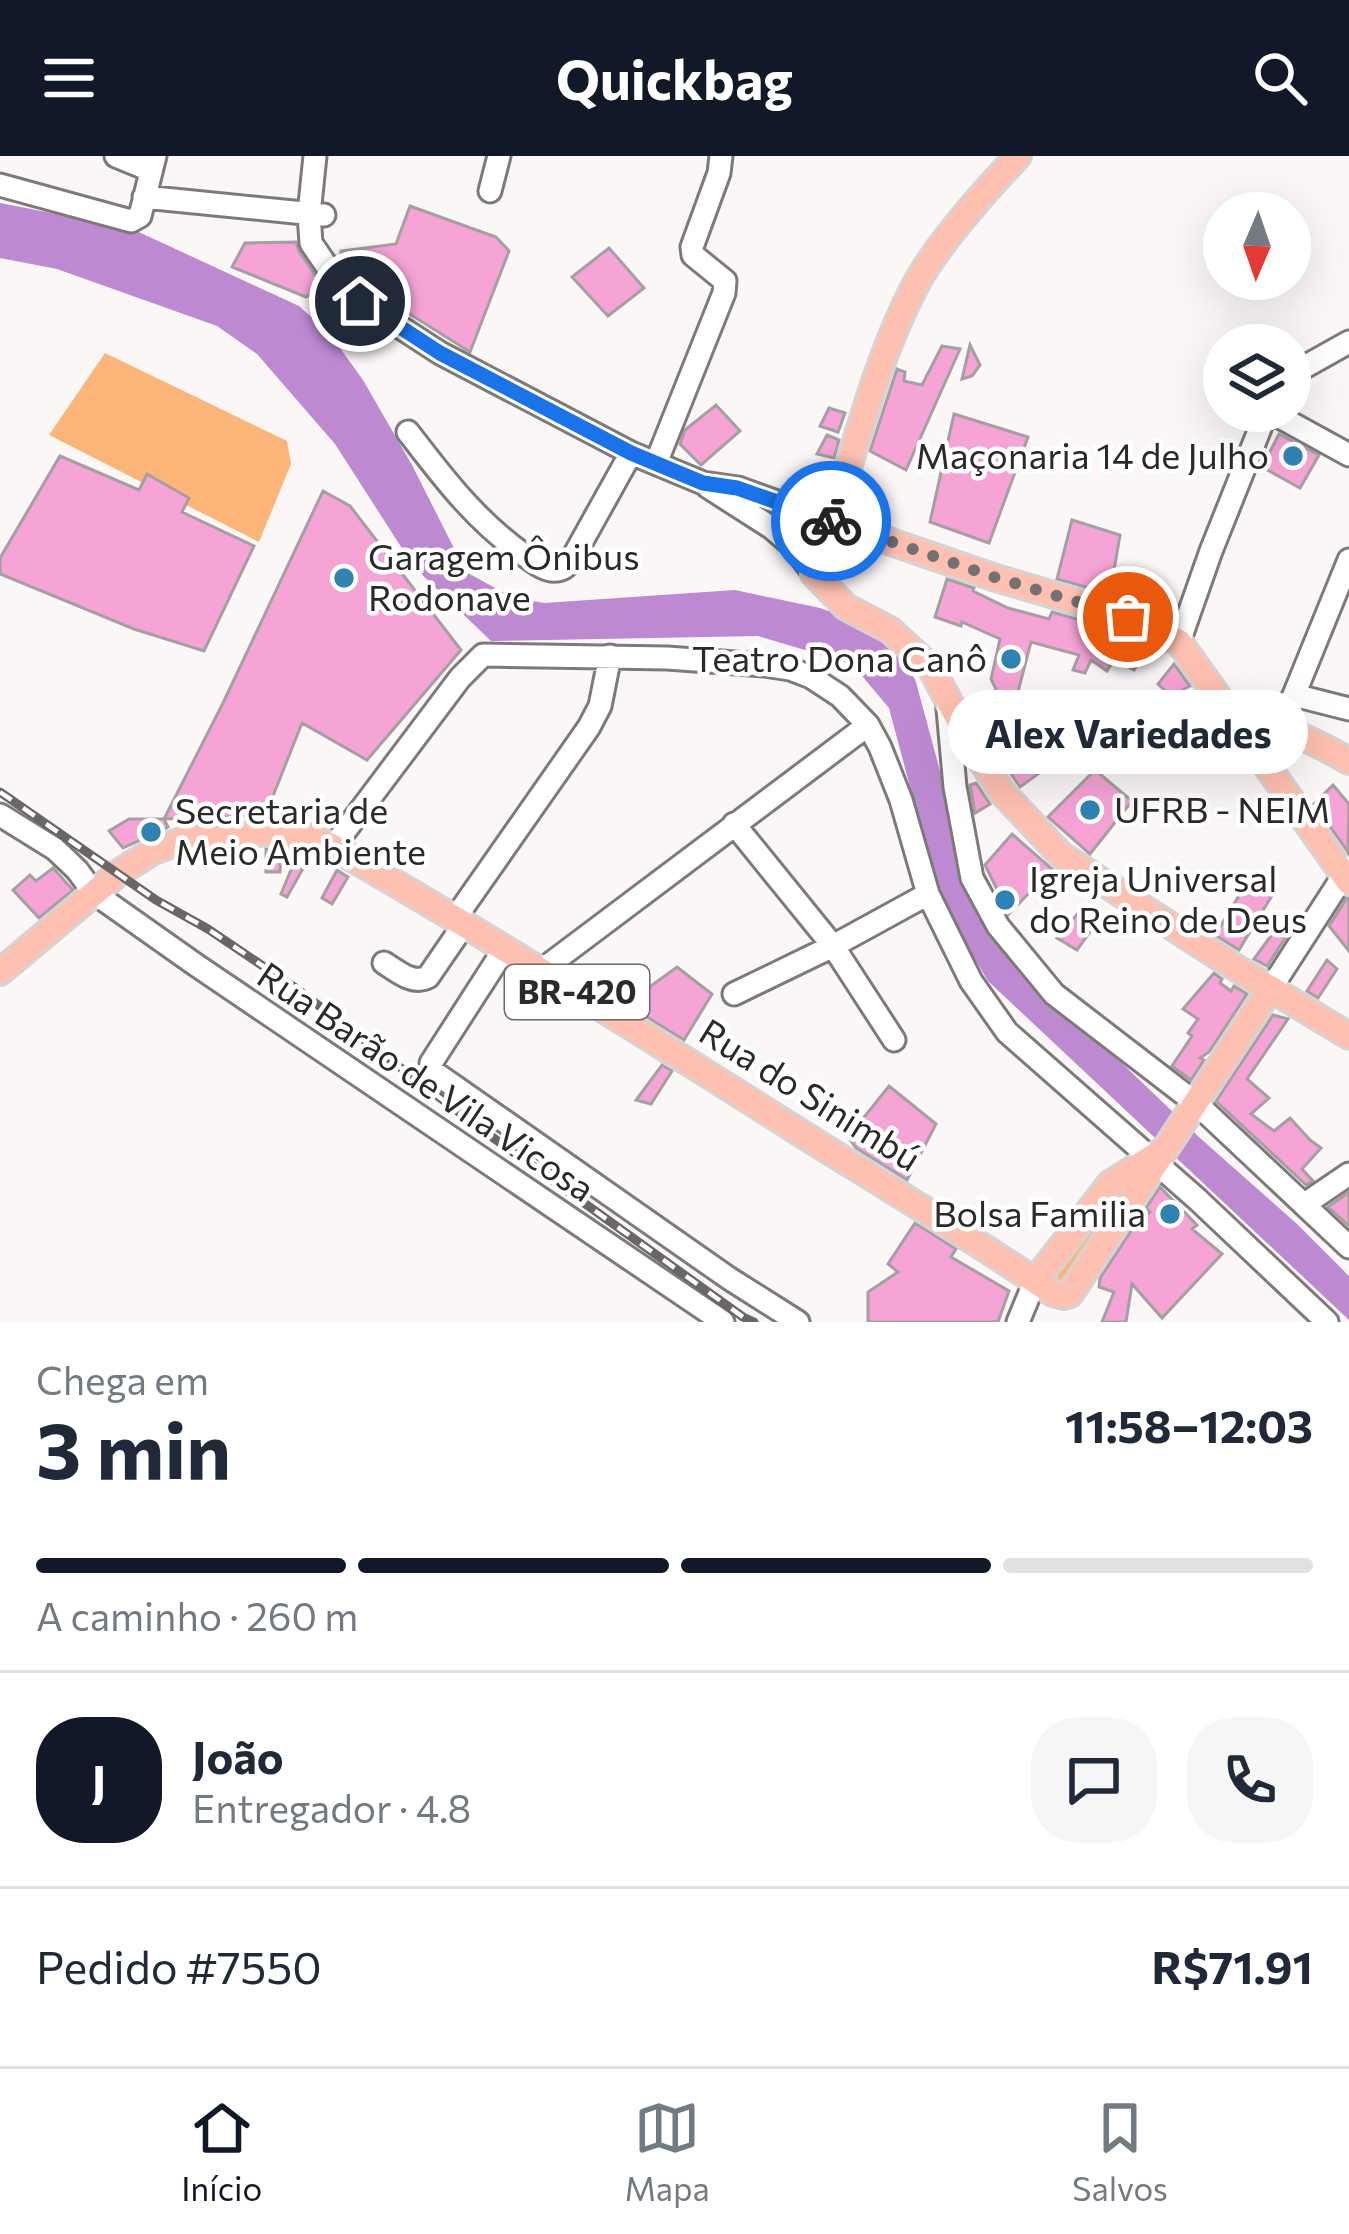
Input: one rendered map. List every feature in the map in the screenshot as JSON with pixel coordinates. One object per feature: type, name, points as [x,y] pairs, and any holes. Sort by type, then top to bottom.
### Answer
[{"type":"main road","points":[[1012,160],[916,285],[876,377],[814,574],[846,607],[903,640],[931,668],[1002,792],[1060,855],[1349,1036]]},
{"type":"main road","points":[[833,522],[1128,617],[1179,642],[1348,874]]},
{"type":"main road","points":[[1227,713],[1307,737],[1349,760]]},
{"type":"main road","name":"Rua do Sinimbú","points":[[94,893],[153,851],[190,838],[271,832],[313,838],[634,1026],[1035,1280]]},
{"type":"main road","name":"BR-420","points":[[0,972],[94,893]]},
{"type":"main road","points":[[1158,1156],[1110,1184],[1035,1280],[1059,1295],[1070,1294],[1271,988]]},
{"type":"main road","points":[[1110,1184],[1126,1190],[1131,1204]]},
{"type":"street","points":[[116,156],[152,163],[140,208]]},
{"type":"street","points":[[315,156],[316,214],[325,241],[320,257],[343,290],[457,362],[631,453],[703,483],[772,527],[814,574]]},
{"type":"street","points":[[316,214],[329,156]]},
{"type":"street","points":[[490,191],[500,156]]},
{"type":"street","points":[[656,464],[724,293],[725,281],[693,255],[692,247],[721,156]]},
{"type":"street","points":[[0,185],[118,218],[140,208],[316,214]]},
{"type":"street","points":[[1311,363],[1349,342]]},
{"type":"street","points":[[408,432],[484,524],[534,562],[556,570],[572,559],[631,453]]},
{"type":"street","points":[[1179,642],[1259,432]]},
{"type":"street","points":[[1307,432],[1349,455]]},
{"type":"street","points":[[703,483],[737,488],[833,522]]},
{"type":"street","points":[[1278,726],[1349,561]]},
{"type":"street","points":[[333,847],[460,678],[483,655],[668,658],[790,669],[826,686],[868,725],[892,774],[928,894],[971,981],[1007,1032],[1158,1156],[1327,1322]]},
{"type":"street","points":[[384,963],[412,980],[428,977],[460,920],[589,727],[599,706],[610,656]]},
{"type":"street","points":[[1294,694],[1349,709]]},
{"type":"street","points":[[947,698],[955,787],[972,878],[998,926],[1054,994],[1305,1204],[1349,1247]]},
{"type":"street","points":[[542,970],[868,725]]},
{"type":"street","name":"Rua Barão de Vila Vicosa","points":[[0,815],[55,849],[94,893],[722,1322]]},
{"type":"street","points":[[734,824],[833,946],[894,1040]]},
{"type":"street","points":[[1271,988],[1348,874]]},
{"type":"street","points":[[734,994],[928,894]]},
{"type":"street","points":[[506,948],[431,1063],[431,1070],[798,1322]]},
{"type":"street","points":[[1305,1204],[1349,1174]]},
{"type":"street","points":[[1018,1322],[1035,1280]]},
{"type":"shaded area","points":[[0,203],[130,228],[299,306],[329,333],[363,380],[466,572],[512,597],[544,603],[735,590],[820,608],[862,623],[903,653],[916,682],[976,905],[1049,1004],[1102,1044],[1349,1276],[1349,1320],[988,981],[941,903],[889,708],[852,664],[758,636],[491,641],[414,567],[335,444],[257,354],[217,326],[57,269],[0,258]]},
{"type":"shaded area","points":[[105,353],[287,441],[291,464],[259,542],[49,435]]},
{"type":"shaded area","points":[[730,488],[820,529],[813,556]]},
{"type":"shaded area","points":[[1114,1193],[1128,1201],[1062,1285],[1056,1279]]},
{"type":"building","points":[[410,206],[496,237],[509,251],[470,352],[354,279],[341,260],[341,251],[396,244]]},
{"type":"building","points":[[296,242],[322,286],[306,297],[232,267],[245,243]]},
{"type":"building","points":[[609,248],[644,288],[608,316],[572,277]]},
{"type":"building","points":[[970,345],[980,365],[972,376],[962,379]]},
{"type":"building","points":[[942,346],[960,349],[906,470],[870,451],[897,369],[905,372],[904,381],[922,385]]},
{"type":"building","points":[[716,405],[740,431],[701,465],[680,444],[685,430]]},
{"type":"building","points":[[829,408],[845,413],[838,432],[820,426]]},
{"type":"building","points":[[954,414],[1028,437],[989,543],[930,522]]},
{"type":"building","name":"Maçonaria 14 de Julho","points":[[1279,434],[1319,455],[1300,488],[1262,467]]},
{"type":"building","points":[[827,435],[839,440],[834,458],[817,454]]},
{"type":"building","points":[[60,456],[139,490],[147,474],[189,498],[182,512],[254,546],[204,651],[134,629],[0,574],[0,558]]},
{"type":"building","name":"Garagem Ônibus Rodonave","points":[[323,491],[350,506],[461,650],[367,760],[302,723],[265,816],[164,819],[223,703]]},
{"type":"building","points":[[1072,520],[1120,535],[1110,594],[1057,579]]},
{"type":"building","points":[[947,579],[1008,608],[1049,619],[1052,612],[1122,632],[1148,646],[1134,670],[1114,659],[1107,671],[1091,660],[1085,673],[1073,670],[1079,655],[1031,642],[1015,703],[1000,698],[991,679],[1000,639],[962,622],[961,626],[935,617]]},
{"type":"building","points":[[1174,664],[1190,686],[1171,696],[1158,684]]},
{"type":"building","points":[[1203,705],[1226,737],[1198,762],[1176,722]]},
{"type":"building","points":[[1036,715],[1063,756],[1020,787],[989,742]]},
{"type":"building","name":"UFRB - NEIM","points":[[1095,770],[1132,801],[1090,854],[1048,817]]},
{"type":"building","points":[[976,783],[990,804],[975,813],[970,785]]},
{"type":"building","points":[[1333,785],[1349,804],[1348,852],[1314,804]]},
{"type":"building","points":[[129,819],[164,819],[168,827],[123,848],[109,831]]},
{"type":"building","name":"Igreja Universal do Reino de Deus","points":[[1012,834],[1052,869],[1009,914],[985,865]]},
{"type":"building","points":[[266,849],[281,850],[280,872],[266,872]]},
{"type":"building","points":[[298,853],[310,856],[287,897],[281,894]]},
{"type":"building","points":[[53,868],[73,890],[39,918],[13,890],[30,875],[36,881]]},
{"type":"building","points":[[337,870],[348,877],[332,904],[322,898]]},
{"type":"building","points":[[1251,876],[1276,889],[1239,950],[1215,935]]},
{"type":"building","points":[[1349,898],[1349,951],[1329,926]]},
{"type":"building","points":[[1084,906],[1102,915],[1077,950],[1057,938]]},
{"type":"building","points":[[1281,922],[1293,926],[1267,966],[1254,959]]},
{"type":"building","points":[[1327,960],[1337,969],[1318,998],[1307,991]]},
{"type":"building","points":[[677,967],[712,994],[684,1040],[626,1004]]},
{"type":"building","points":[[1214,973],[1231,991],[1234,986],[1247,994],[1209,1052],[1200,1058],[1204,1060],[1191,1080],[1172,1066],[1198,1019],[1183,1009]]},
{"type":"building","points":[[1273,1015],[1288,1019],[1247,1079],[1269,1098],[1251,1114],[1274,1131],[1290,1118],[1321,1148],[1302,1169],[1313,1181],[1306,1185],[1216,1101]]},
{"type":"building","points":[[662,1065],[672,1071],[651,1104],[636,1100]]},
{"type":"building","points":[[889,1086],[936,1124],[907,1180],[856,1148],[848,1137]]},
{"type":"building","points":[[1160,1187],[1197,1225],[1192,1229],[1222,1254],[1162,1318],[1132,1284],[1126,1322],[1102,1322],[1114,1292],[1099,1287],[1100,1278],[1137,1222],[1150,1212],[1146,1208]]},
{"type":"building","points":[[1349,1192],[1349,1226],[1328,1207]]},
{"type":"building","points":[[915,1223],[956,1249],[951,1257],[1009,1291],[998,1322],[868,1322],[868,1292],[898,1272],[888,1264]]},
{"type":"railway","points":[[0,792],[156,900],[297,989],[481,1129],[754,1322]]},
{"type":"way so far","points":[[831,521],[1128,617]]},
{"type":"place","name":"Maçonaria 14 de Julho","points":[[1293,456]]},
{"type":"place","name":"Garagem Ônibus Rodonave","points":[[344,578]]},
{"type":"place","name":"Alex Variedades","points":[[1128,617]]},
{"type":"place","name":"Teatro Dona Canô","points":[[1011,659]]},
{"type":"place","name":"UFRB - NEIM","points":[[1090,810]]},
{"type":"place","name":"Secretaria de Meio Ambiente","points":[[151,832]]},
{"type":"place","name":"Igreja Universal do Reino de Deus","points":[[1005,900]]},
{"type":"place","name":"Bolsa Familia","points":[[1170,1214]]},
{"type":"route","points":[[360,301],[440,353],[631,453],[703,483],[737,488],[831,521]]}]
